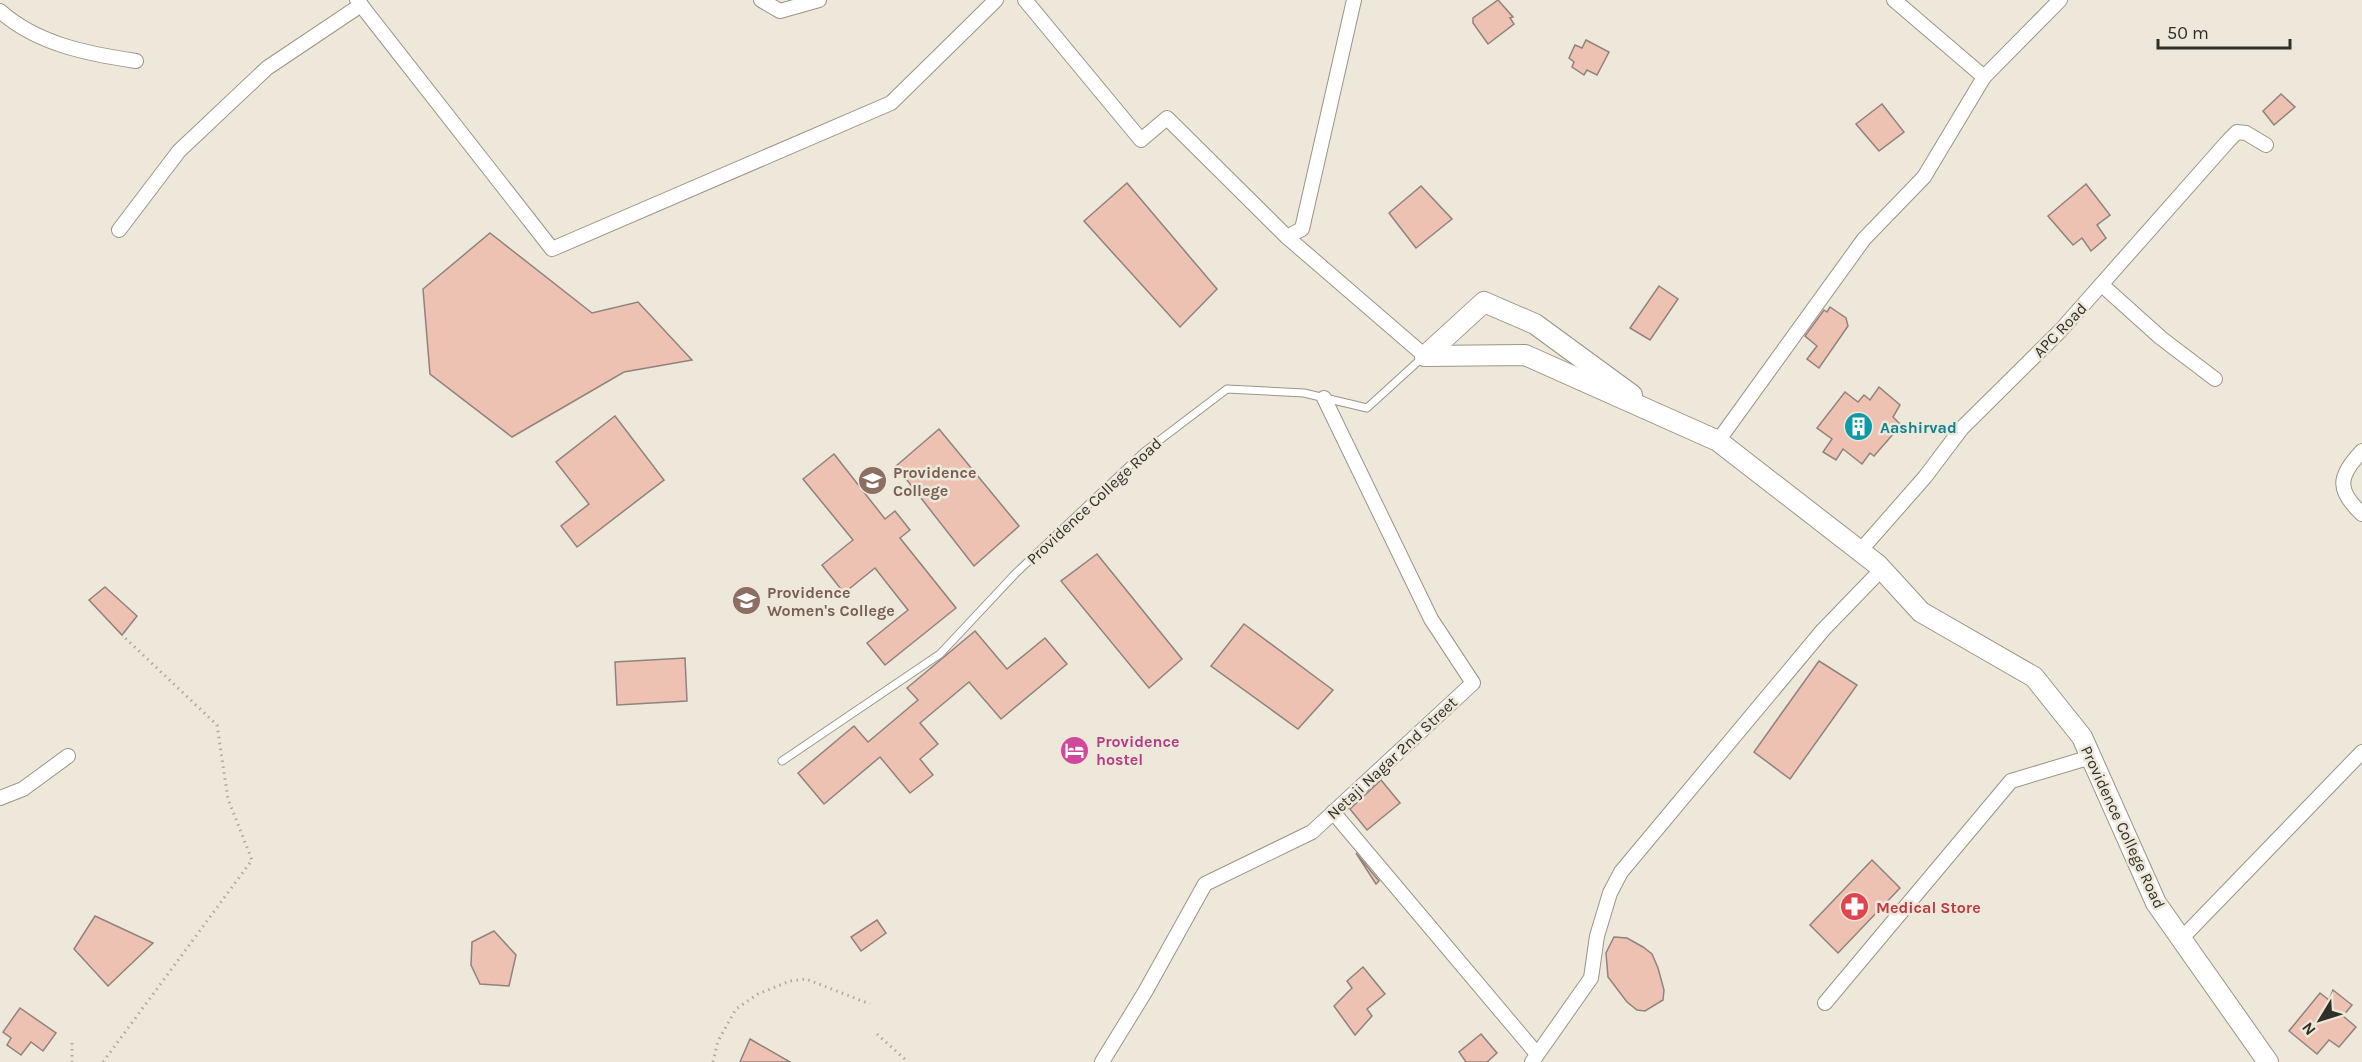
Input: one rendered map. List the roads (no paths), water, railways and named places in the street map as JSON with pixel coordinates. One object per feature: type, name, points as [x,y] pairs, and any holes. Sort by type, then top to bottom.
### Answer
[{"type":"street","points":[[762,0],[780,11],[819,0]]},
{"type":"street","points":[[119,230],[179,151],[259,76],[359,3],[552,249],[891,103],[996,0]]},
{"type":"street","points":[[1025,0],[1141,140],[1167,118],[1287,237],[1425,356]]},
{"type":"street","points":[[1287,237],[1302,230],[1354,0]]},
{"type":"street","points":[[1894,0],[1984,77]]},
{"type":"street","points":[[1718,441],[1864,239],[1924,177],[1984,77],[2060,0]]},
{"type":"street","points":[[0,11],[17,27],[83,53],[136,61]]},
{"type":"street","name":"APC Road","points":[[1860,551],[1925,477],[1962,428],[2102,285],[2147,231],[2237,132],[2246,133],[2266,145]]},
{"type":"street","points":[[2102,285],[2161,338],[2215,379]]},
{"type":"street","name":"Providence College Road","points":[[1425,356],[1484,302],[1535,324],[1658,414]]},
{"type":"street","name":"Providence College Road","points":[[1425,356],[1525,355],[1718,441],[1882,569],[1921,612],[2034,677],[2082,737],[2156,903],[2268,1062]]},
{"type":"street","name":"Netaji Nagar 2nd Street","points":[[1102,1062],[1145,992],[1205,884],[1312,832],[1473,683],[1431,619],[1324,398]]},
{"type":"street","points":[[2362,451],[2349,465],[2342,481],[2346,499],[2362,514]]},
{"type":"street","points":[[1333,812],[1534,1058],[1591,978],[1597,936],[1610,893],[1620,872],[1823,630],[1882,569]]},
{"type":"street","points":[[2181,939],[2362,752]]},
{"type":"street","points":[[0,798],[22,789],[68,756]]},
{"type":"street","points":[[1825,1003],[2011,781],[2091,757]]},
{"type":"lane","name":"Providence College Road","points":[[782,761],[940,654],[1015,574],[1144,452],[1227,389],[1304,393],[1367,408],[1425,356]]},
{"type":"place","name":"Aashirvad","points":[[1859,427]]},
{"type":"place","name":"Providence College","points":[[872,481]]},
{"type":"place","name":"Providence Women's College","points":[[746,601]]},
{"type":"place","name":"Providence hostel","points":[[1075,750]]},
{"type":"place","name":"Medical Store","points":[[1855,907]]}]
